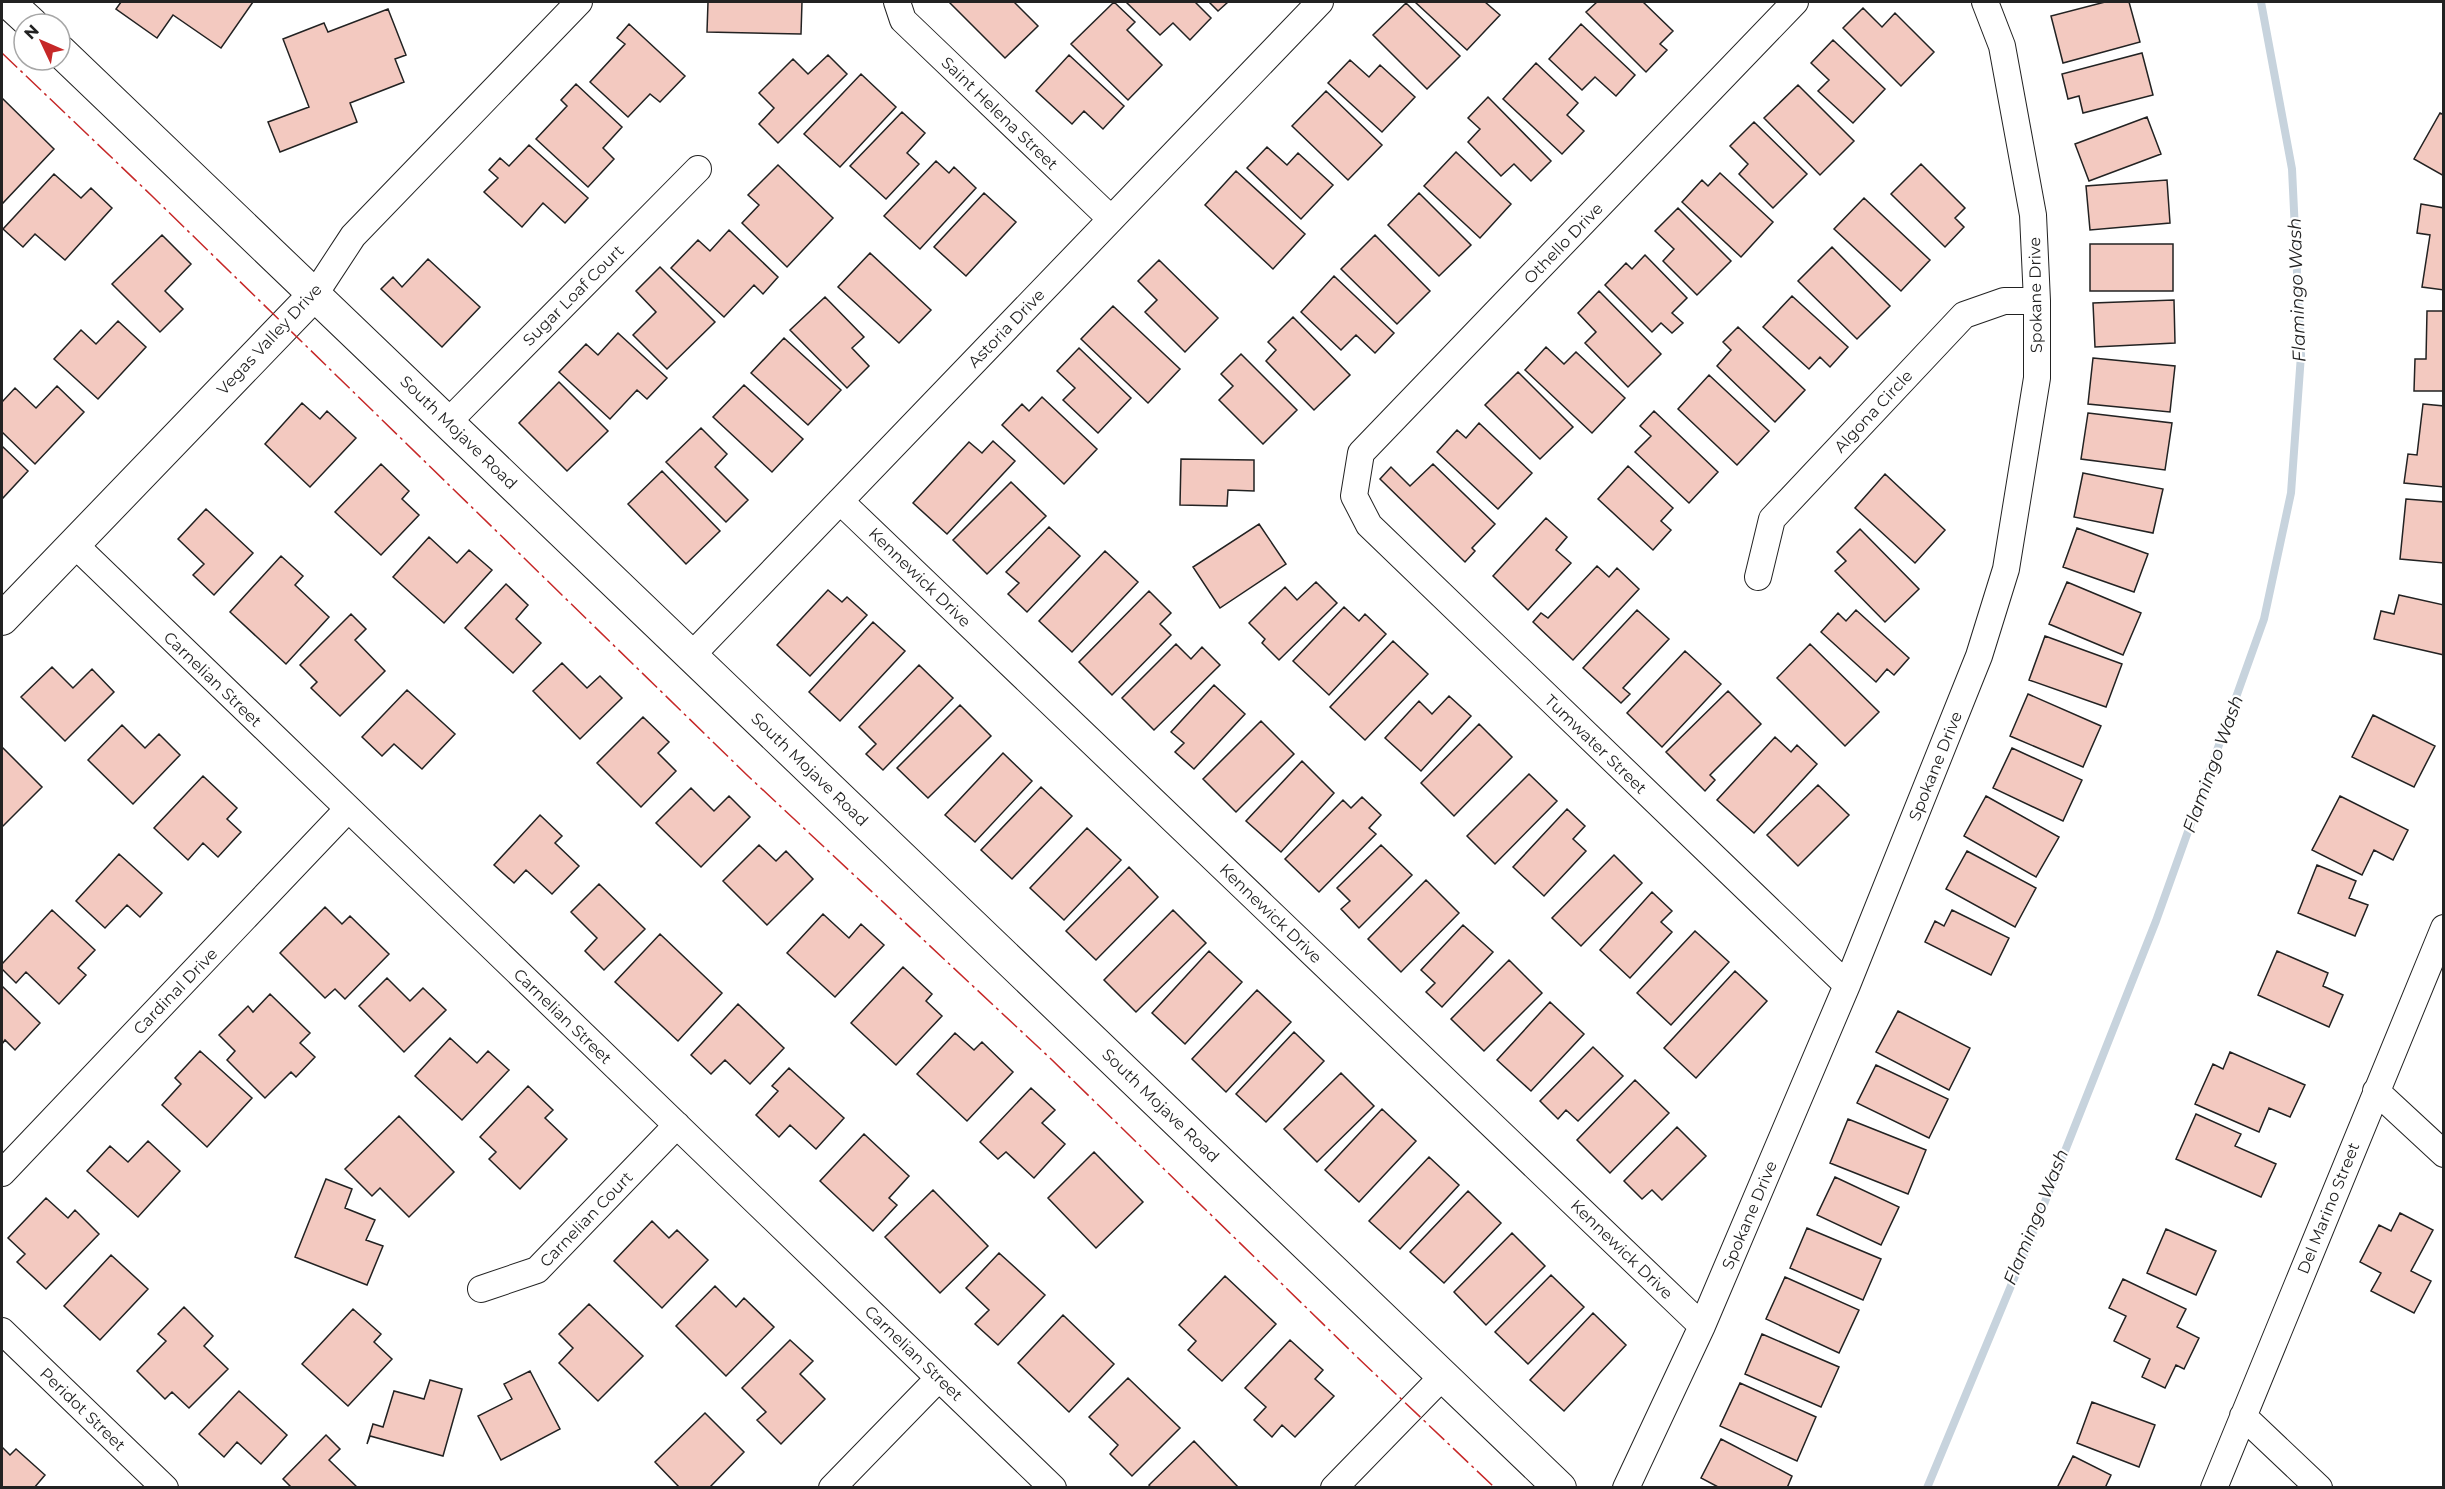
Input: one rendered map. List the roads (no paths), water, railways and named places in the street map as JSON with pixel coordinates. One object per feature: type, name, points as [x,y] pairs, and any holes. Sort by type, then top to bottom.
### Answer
[{"type":"street","name":"Vegas Valley Drive","points":[[2,619],[315,294],[353,236],[579,2]]},
{"type":"street","name":"Saint Helena Street","points":[[897,2],[903,20],[1111,219]]},
{"type":"street","name":"Astoria Drive","points":[[692,655],[1320,2]]},
{"type":"street","name":"Othello Drive","points":[[1354,496],[1361,453],[1796,2]]},
{"type":"street","name":"Spokane Drive","points":[[1626,1488],[1702,1326],[1847,985],[1979,656],[2006,569],[2037,378],[2037,301],[2033,215],[2002,46],[1985,2]]},
{"type":"street","name":"South Mojave Road","points":[[72,62],[1560,1488]]},
{"type":"street","name":"Sugar Loaf Court","points":[[448,422],[698,169]]},
{"type":"street","name":"Algona Circle","points":[[1758,577],[1772,519],[1964,315],[2004,301],[2037,301]]},
{"type":"street","name":"Tumwater Street","points":[[1354,496],[1369,525],[1847,985]]},
{"type":"street","name":"Kennewick Drive","points":[[840,501],[1702,1326]]},
{"type":"street","name":"Carnelian Street","points":[[74,544],[1053,1488]]},
{"type":"street","name":"Cardinal Drive","points":[[2,1173],[348,809]]},
{"type":"street","name":"Del Marino Street","points":[[2214,1488],[2444,928]]},
{"type":"street","points":[[2376,1090],[2444,1154]]},
{"type":"street","name":"Carnelian Court","points":[[481,1289],[537,1270],[677,1125]]},
{"type":"street","name":"Peridot Street","points":[[2,1331],[165,1488]]},
{"type":"street","points":[[1334,1488],[1443,1375]]},
{"type":"street","points":[[832,1488],[939,1378]]},
{"type":"street","points":[[2243,1416],[2319,1488]]},
{"type":"waterway","name":"Flamingo Wash","points":[[1927,1488],[2025,1252],[2156,921],[2264,619],[2291,493],[2301,355],[2292,169],[2261,2]]}]
